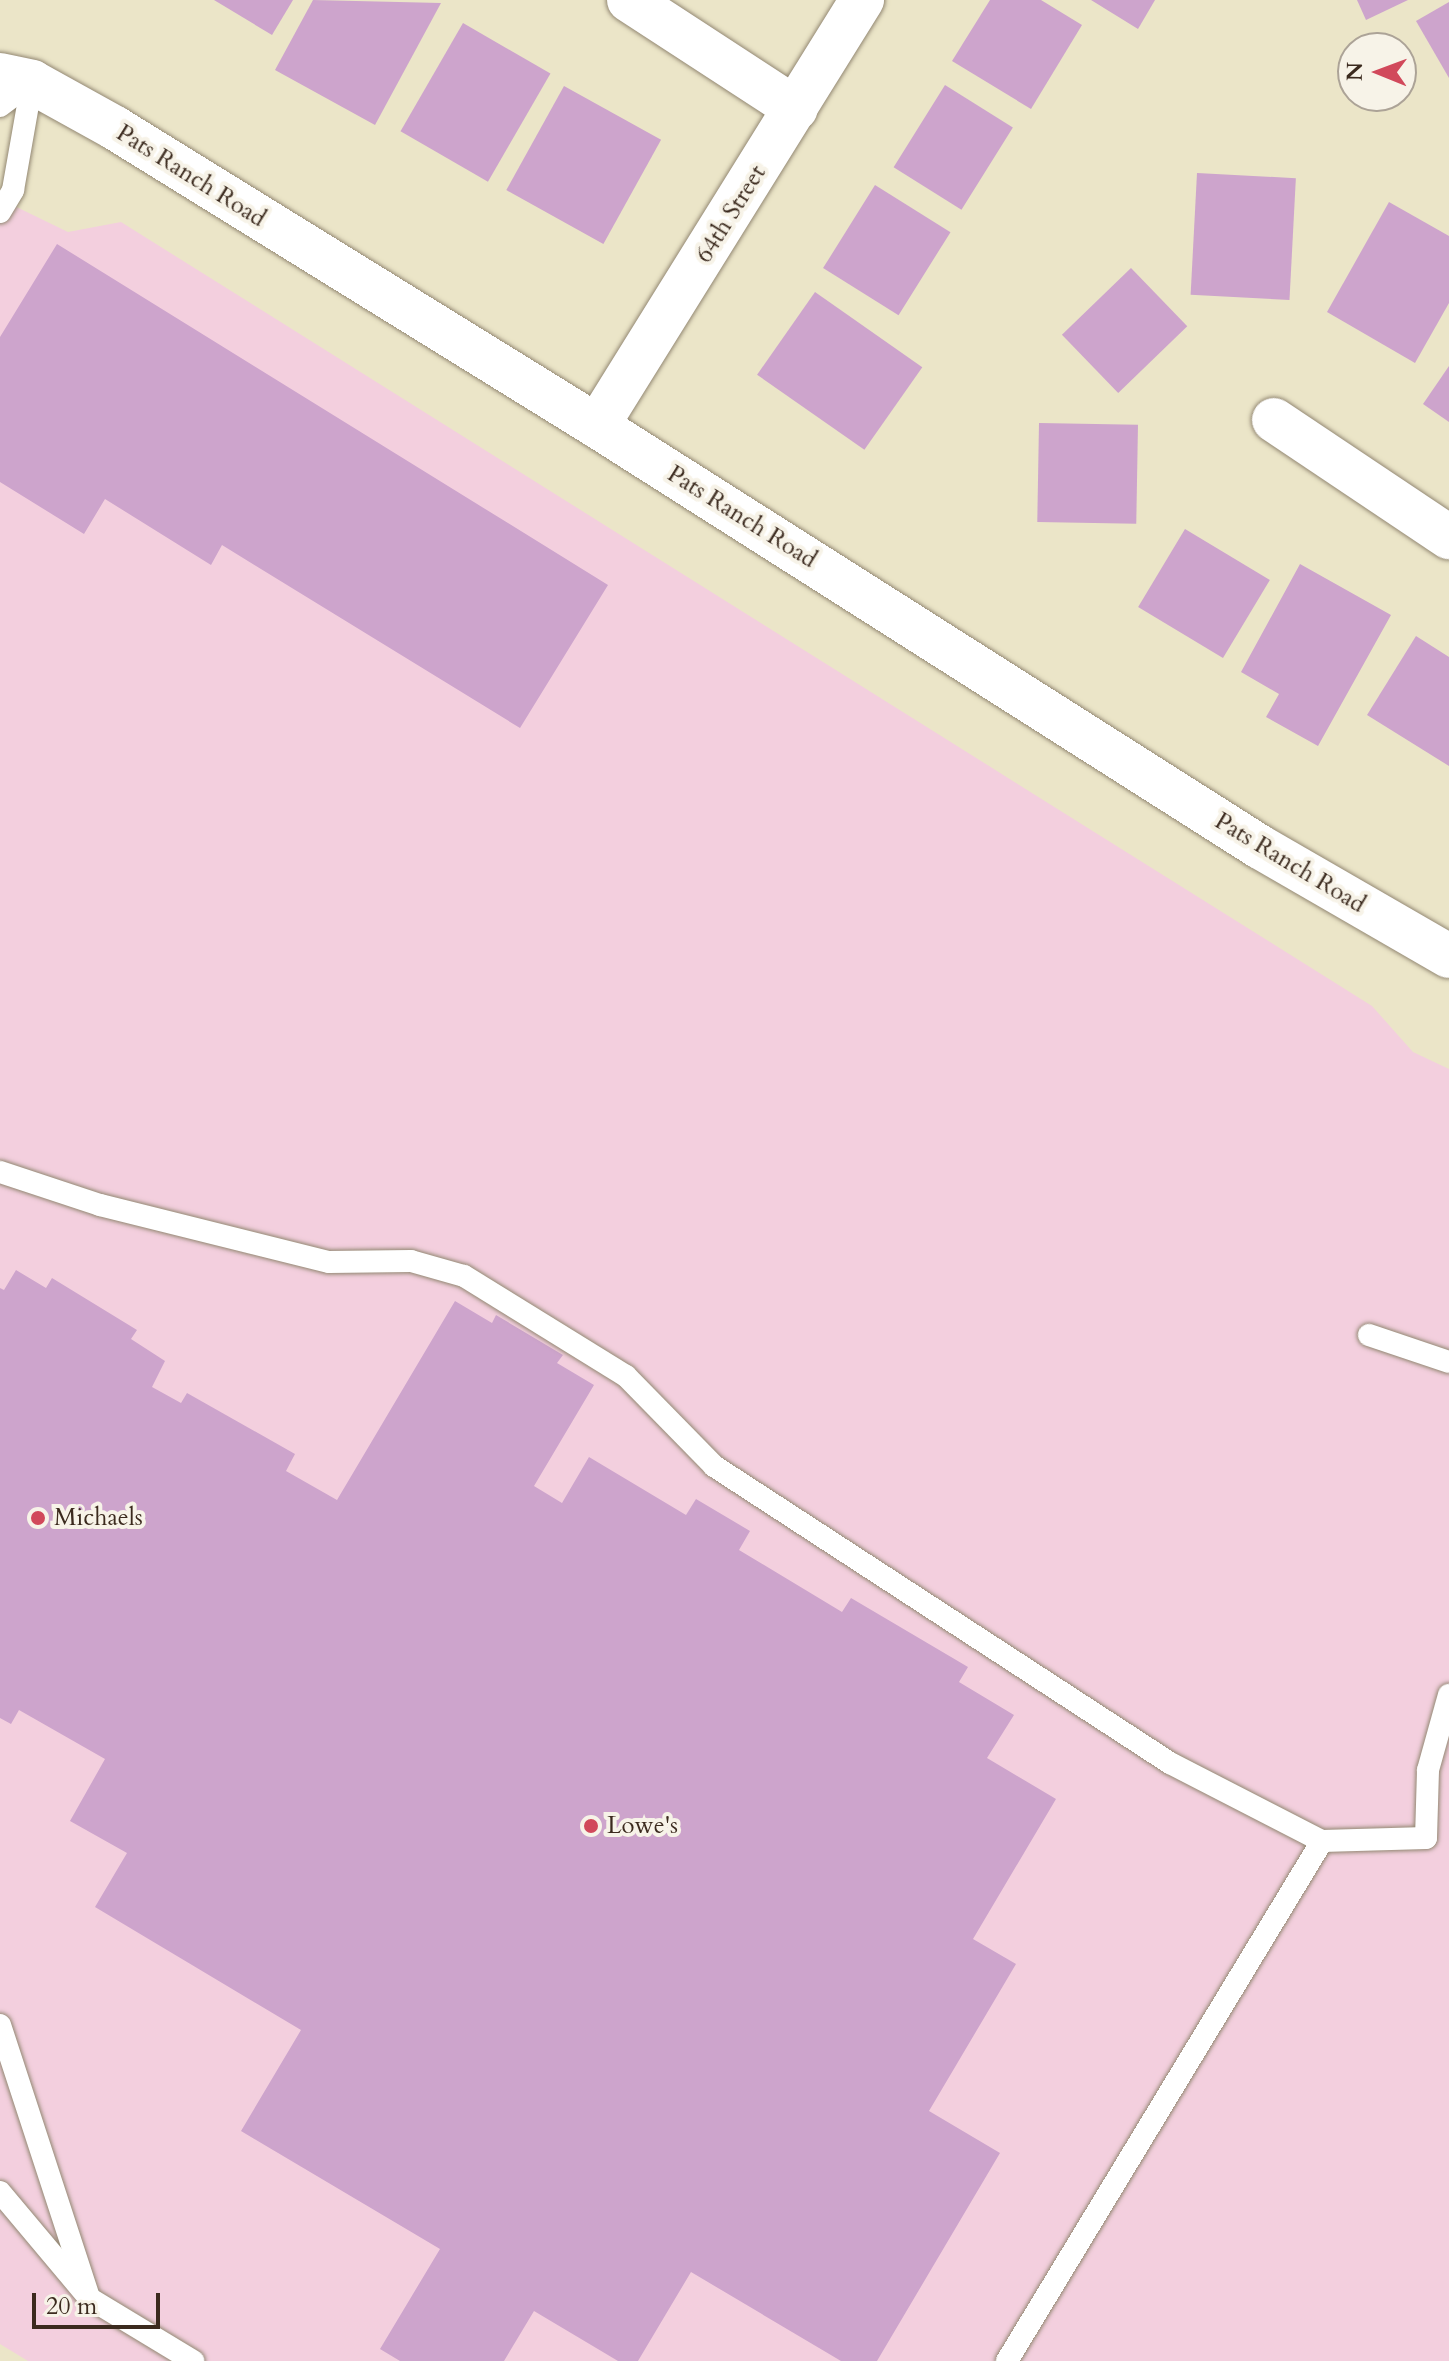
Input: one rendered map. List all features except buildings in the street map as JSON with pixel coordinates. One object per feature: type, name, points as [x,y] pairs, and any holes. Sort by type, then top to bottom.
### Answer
[{"type":"street","points":[[629,0],[796,109]]},
{"type":"street","name":"64th Street","points":[[597,426],[862,0]]},
{"type":"street","name":"Pats Ranch Road","points":[[0,48],[11,88],[597,426],[1260,847],[1449,956]]},
{"type":"street","points":[[1274,420],[1449,537]]},
{"type":"lane","points":[[0,212],[13,190],[11,88]]},
{"type":"lane","points":[[0,1172],[100,1205],[329,1262],[411,1261],[464,1276],[626,1376],[714,1466],[1170,1763],[1322,1841],[1426,1838],[1428,1770],[1449,1695]]},
{"type":"lane","points":[[1369,1335],[1449,1362]]},
{"type":"lane","points":[[1007,2361],[1322,1841]]},
{"type":"lane","points":[[0,2025],[89,2298]]},
{"type":"lane","points":[[0,2192],[89,2298],[193,2361]]},
{"type":"shaded area","points":[[0,199],[68,232],[121,222],[1372,1006],[1413,1052],[1449,1069],[1449,2361],[28,2361],[0,2344]]},
{"type":"place","name":"Michaels","points":[[38,1518]]},
{"type":"place","name":"Lowe's","points":[[591,1826]]}]
